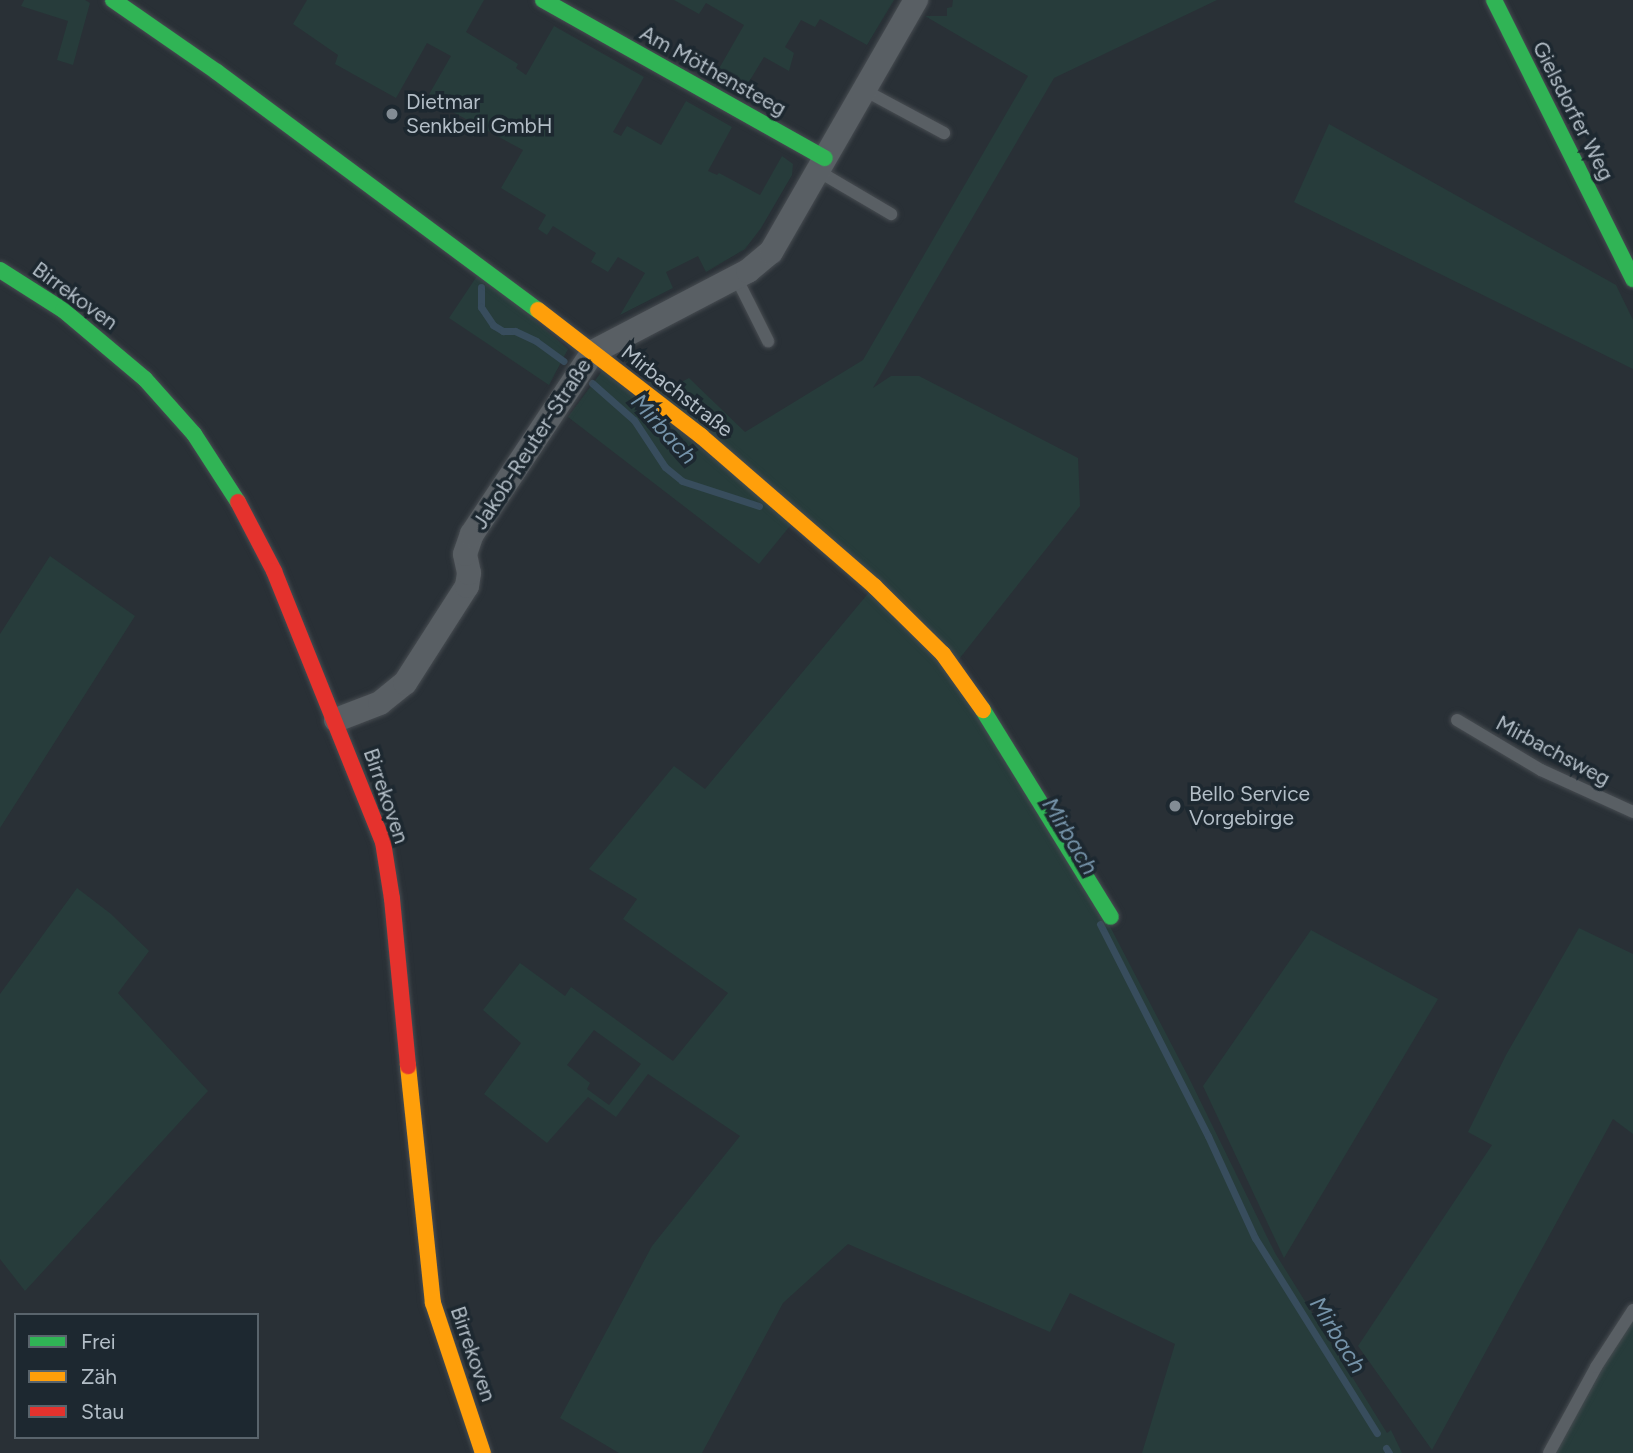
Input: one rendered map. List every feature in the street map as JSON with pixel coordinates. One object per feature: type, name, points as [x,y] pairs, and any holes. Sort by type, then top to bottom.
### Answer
[{"type":"street","name":"Mirbachstraße","points":[[113,0],[217,72],[593,352],[701,436],[874,586],[943,654],[965,682],[1111,917]]},
{"type":"street","name":"Am Möthensteeg","points":[[544,0],[821,165]]},
{"type":"street","name":"Jakob-Reuter-Straße","points":[[336,720],[380,703],[405,683],[467,586],[469,573],[466,554],[472,534],[593,352],[757,266],[771,252],[916,0]]},
{"type":"street","name":"Gielsdorfer Weg","points":[[1494,0],[1633,279]]},
{"type":"street","name":"Birrekoven","points":[[0,270],[63,310],[107,344],[145,379],[194,434],[230,486],[274,571],[336,720],[383,842],[394,920],[422,1220],[433,1303],[483,1453]]},
{"type":"lane","points":[[863,90],[944,133]]},
{"type":"lane","points":[[821,165],[891,214]]},
{"type":"lane","points":[[736,277],[768,341]]},
{"type":"lane","name":"Mirbachsweg","points":[[1457,720],[1541,770],[1633,812]]},
{"type":"lane","points":[[1549,1453],[1595,1367],[1633,1310]]},
{"type":"green space","points":[[24,0],[85,0],[90,3],[73,65],[57,60],[68,21],[21,6]]},
{"type":"green space","points":[[307,0],[484,0],[466,32],[518,64],[516,68],[526,75],[554,26],[644,77],[613,132],[621,136],[627,126],[661,145],[686,101],[732,127],[708,171],[717,175],[719,173],[760,195],[782,156],[793,164],[792,175],[761,228],[745,249],[706,272],[698,256],[666,272],[673,288],[620,315],[645,273],[618,257],[608,272],[591,262],[596,253],[553,226],[547,235],[538,229],[546,215],[501,188],[523,150],[427,98],[451,56],[427,43],[396,98],[335,64],[338,55],[293,24]]},
{"type":"green space","points":[[674,0],[894,0],[867,45],[820,19],[815,27],[801,20],[785,47],[794,53],[789,71],[764,57],[741,95],[713,79],[744,25],[706,3],[699,14]]},
{"type":"green space","points":[[953,0],[1217,0],[1054,78],[873,388],[891,376],[919,376],[1078,458],[1080,506],[956,663],[623,359],[628,350],[670,388],[689,378],[745,432],[863,360],[1028,76],[925,16],[947,16],[947,8],[952,7]]},
{"type":"green space","points":[[1329,124],[1616,285],[1633,320],[1633,369],[1294,202]]},
{"type":"green space","points":[[479,273],[568,349],[549,385],[449,318]]},
{"type":"green space","points":[[602,371],[794,521],[759,564],[568,417]]},
{"type":"green space","points":[[50,556],[135,616],[0,828],[0,634]]},
{"type":"green space","points":[[871,590],[948,665],[1104,915],[1188,1076],[1275,1253],[1387,1433],[1391,1430],[1402,1453],[1142,1453],[1175,1344],[1070,1293],[1050,1332],[848,1244],[783,1303],[702,1453],[619,1453],[560,1418],[652,1246],[740,1136],[648,1074],[616,1117],[588,1097],[547,1143],[484,1094],[521,1043],[483,1010],[520,963],[565,996],[571,987],[673,1061],[728,993],[623,919],[637,899],[589,869],[674,766],[705,789]],"holes":[[[594,1030],[641,1064],[609,1105],[587,1089],[590,1083],[567,1065]]]},
{"type":"green space","points":[[77,888],[111,914],[149,951],[118,993],[208,1091],[25,1291],[0,1259],[0,994]]},
{"type":"green space","points":[[1579,928],[1633,954],[1633,1134],[1613,1119],[1432,1450],[1358,1346],[1492,1145],[1468,1132],[1506,1055]]},
{"type":"green space","points":[[1311,930],[1438,999],[1284,1258],[1203,1086]]},
{"type":"green space","points":[[1633,1308],[1633,1453],[1549,1453]]},
{"type":"waterway","name":"Mirbach","points":[[481,287],[481,307],[493,325],[503,331],[515,331],[536,341],[564,361]]},
{"type":"waterway","name":"Mirbach","points":[[592,383],[634,420],[665,467],[682,481],[759,506]]},
{"type":"waterway","name":"Mirbach","points":[[1100,924],[1208,1136],[1255,1238],[1377,1433]]},
{"type":"waterway","name":"Mirbach","points":[[1386,1448],[1389,1453]]},
{"type":"traffic: fast","points":[[113,0],[217,72],[538,310]]},
{"type":"traffic: fast","points":[[543,0],[825,158]]},
{"type":"traffic: fast","points":[[1494,0],[1633,279]]},
{"type":"traffic: fast","points":[[0,270],[63,310],[145,379],[194,434],[238,502]]},
{"type":"traffic: fast","points":[[983,710],[1111,917]]},
{"type":"traffic: slow","points":[[538,310],[701,436],[874,586],[943,654],[983,710]]},
{"type":"traffic: slow","points":[[408,1066],[433,1303],[483,1453]]},
{"type":"traffic: jam","points":[[238,502],[274,571],[383,842],[392,899],[408,1066]]},
{"type":"place","name":"Dietmar Senkbeil GmbH","points":[[392,114]]},
{"type":"place","name":"Bello Service Vorgebirge","points":[[1175,806]]}]
